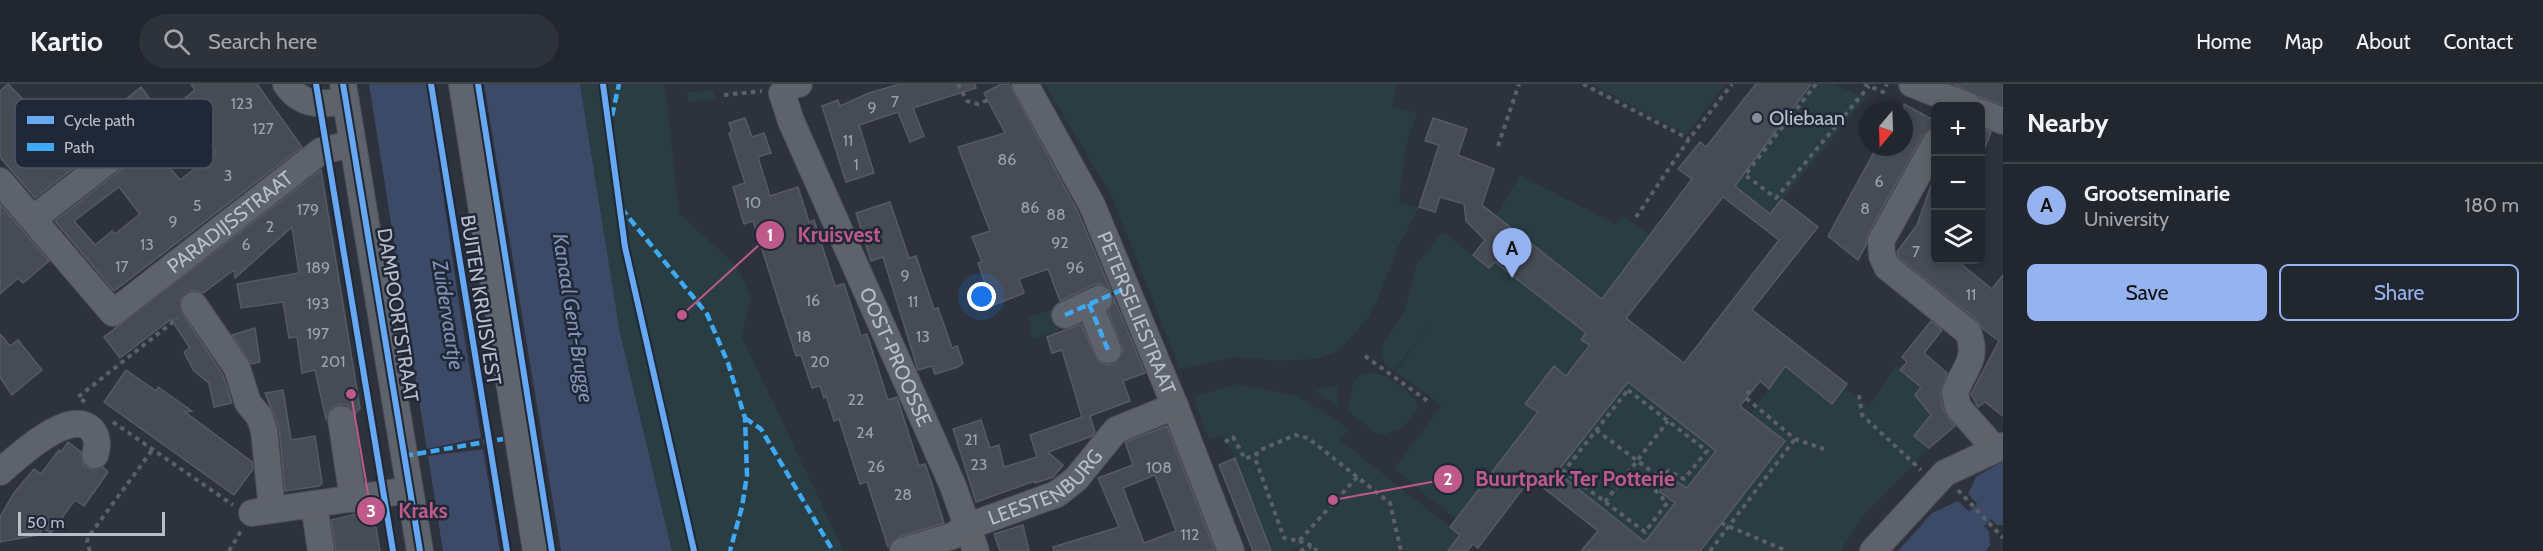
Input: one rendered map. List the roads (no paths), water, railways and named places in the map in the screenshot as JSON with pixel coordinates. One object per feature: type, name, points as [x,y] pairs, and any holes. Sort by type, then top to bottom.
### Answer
[{"type":"main road","name":"BUITEN KRUISVEST","points":[[447,84],[521,551]]},
{"type":"main road","name":"BUITEN KRUISVEST","points":[[465,84],[539,551]]},
{"type":"street","points":[[285,84],[291,92],[309,104],[344,93]]},
{"type":"street","name":"PETERSELIESTRAAT","points":[[1024,84],[1092,205],[1107,296],[1175,406],[1231,551]]},
{"type":"street","points":[[1912,84],[1951,102]]},
{"type":"street","name":"OOST-PROOSSE","points":[[791,86],[782,93],[791,121],[969,526],[976,551]]},
{"type":"street","name":"DAMPOORTSTRAAT","points":[[344,93],[420,551]]},
{"type":"street","points":[[1985,114],[2003,121]]},
{"type":"street","name":"PARADIJSSTRAAT","points":[[33,219],[113,313],[321,152],[352,144]]},
{"type":"street","points":[[1873,551],[1945,473],[1999,447],[1958,408],[1954,393],[1973,357],[1973,347],[1968,332],[1887,267],[1882,256],[1881,241],[1931,149]]},
{"type":"street","points":[[0,182],[33,219],[99,168]]},
{"type":"street","points":[[1065,315],[1107,296],[1108,350]]},
{"type":"street","points":[[194,305],[237,368],[248,403],[260,416],[264,430],[262,512],[410,490]]},
{"type":"street","name":"LEESTENBURG","points":[[903,551],[952,536],[969,526],[1057,494],[1076,478],[1116,430],[1175,406]]},
{"type":"street","points":[[341,420],[353,499]]},
{"type":"street","points":[[0,472],[52,431],[77,424],[90,427],[95,435],[98,448],[95,455]]},
{"type":"street","points":[[314,504],[321,551]]},
{"type":"water","name":"Zuidervaartje","points":[[369,84],[427,84],[461,317],[500,551],[443,551]]},
{"type":"water","name":"Kanaal Gent-Brugge","points":[[484,84],[580,84],[620,333],[672,551],[561,551]]},
{"type":"water","points":[[2003,461],[2003,525],[1997,525],[1968,494],[1976,477]]},
{"type":"water","points":[[1958,501],[1989,531],[1990,546],[1985,551],[1898,551],[1932,513]]},
{"type":"waterway","points":[[1942,551],[2003,494]]},
{"type":"place","name":"Oliebaan","points":[[1757,118]]},
{"type":"place","name":"Grootseminarie","points":[[1512,278]]},
{"type":"place","name":"Kruisvest","points":[[682,315]]},
{"type":"place","name":"Kraks","points":[[351,394]]},
{"type":"place","name":"Buurtpark Ter Potterie","points":[[1333,500]]}]
